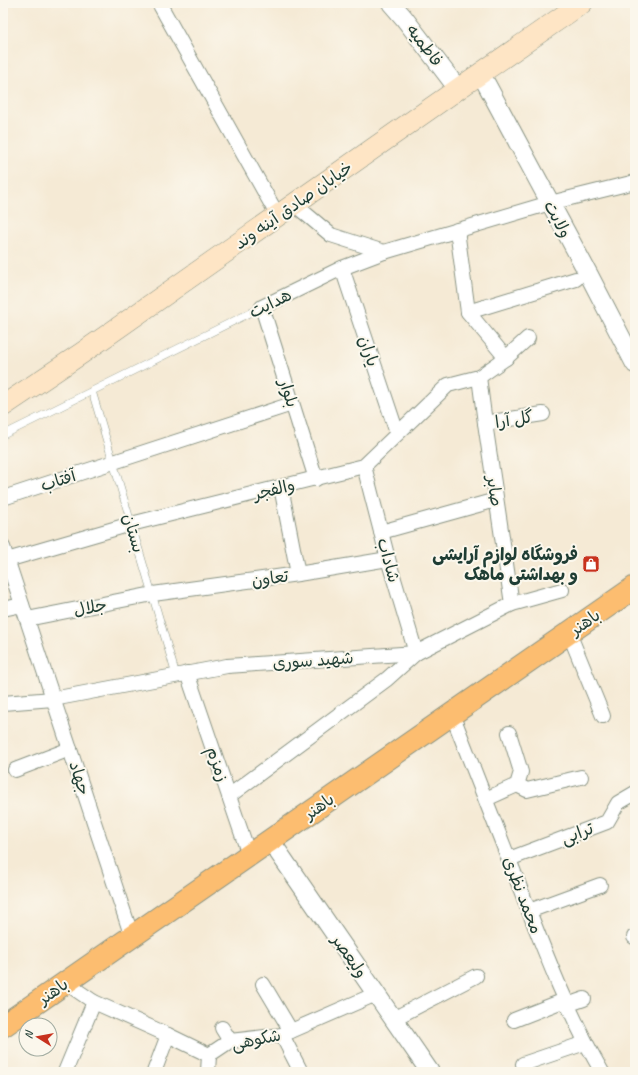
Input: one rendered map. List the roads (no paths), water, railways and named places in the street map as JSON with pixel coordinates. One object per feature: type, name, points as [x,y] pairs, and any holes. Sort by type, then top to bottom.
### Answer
[{"type":"main road","name":"خیابان صادق آینه وند","points":[[3,406],[82,353],[458,88],[582,3]]},
{"type":"main road","name":"باهنر","points":[[3,1026],[635,587]]},
{"type":"street","points":[[159,3],[286,210],[331,235],[384,252]]},
{"type":"street","name":"فاطمیه","points":[[391,3],[405,10],[458,88]]},
{"type":"street","name":"ولایت","points":[[480,74],[635,364]]},
{"type":"street","name":"هدایت","points":[[262,307],[342,268],[384,252],[550,203],[635,182]]},
{"type":"street","points":[[457,230],[468,312],[506,358]]},
{"type":"street","name":"یاران","points":[[342,268],[397,433]]},
{"type":"street","points":[[468,312],[576,279]]},
{"type":"street","name":"بلوار","points":[[262,307],[316,479]]},
{"type":"street","name":"والفجر","points":[[5,553],[131,524],[364,466],[448,385],[479,377],[506,358],[528,338]]},
{"type":"street","name":"صابر","points":[[479,377],[512,604]]},
{"type":"street","name":"آفتاب","points":[[3,498],[292,404]]},
{"type":"street","name":"گل آرا","points":[[485,423],[543,414]]},
{"type":"street","name":"شاداب","points":[[364,466],[388,559],[416,653]]},
{"type":"street","points":[[281,487],[298,574]]},
{"type":"street","points":[[381,532],[496,500]]},
{"type":"street","name":"جهاد","points":[[5,553],[132,937]]},
{"type":"street","name":"تعاون","points":[[152,594],[298,574],[388,559]]},
{"type":"street","name":"شهید سوری","points":[[3,703],[53,699],[227,666],[416,653],[512,604],[562,590]]},
{"type":"street","name":"جلال","points":[[27,619],[152,594]]},
{"type":"street","points":[[3,610],[22,605]]},
{"type":"street","points":[[569,633],[603,716]]},
{"type":"street","points":[[229,796],[387,679],[416,653]]},
{"type":"street","name":"زمزم","points":[[181,674],[229,796],[249,855]]},
{"type":"street","name":"محمد نظری","points":[[452,714],[566,1002],[585,1043],[602,1072]]},
{"type":"street","points":[[486,799],[517,785],[521,772],[509,733]]},
{"type":"street","points":[[15,770],[70,749]]},
{"type":"street","points":[[517,785],[527,790],[581,777]]},
{"type":"street","name":"ترابی","points":[[509,859],[607,822],[618,803],[635,793]]},
{"type":"street","name":"ولیعصر","points":[[270,840],[430,1072]]},
{"type":"street","points":[[529,911],[600,885]]},
{"type":"street","points":[[393,1019],[476,976]]},
{"type":"street","name":"شکوهی","points":[[66,982],[94,1002],[209,1055],[230,1041],[287,1033],[376,994]]},
{"type":"street","points":[[263,984],[287,1033],[301,1072]]},
{"type":"street","points":[[514,1020],[566,1002],[584,999]]},
{"type":"street","points":[[65,1072],[94,1002]]},
{"type":"street","points":[[222,1028],[230,1041]]},
{"type":"street","points":[[154,1072],[168,1035]]},
{"type":"street","points":[[523,1064],[585,1043]]},
{"type":"street","points":[[208,1072],[209,1055]]},
{"type":"lane","name":"هدایت","points":[[3,435],[262,307]]},
{"type":"lane","name":"بستان","points":[[92,391],[152,594],[181,674]]},
{"type":"place","name":"فروشگاه لوازم آرایشی و بهداشتی ماهک","points":[[591,564]]}]
